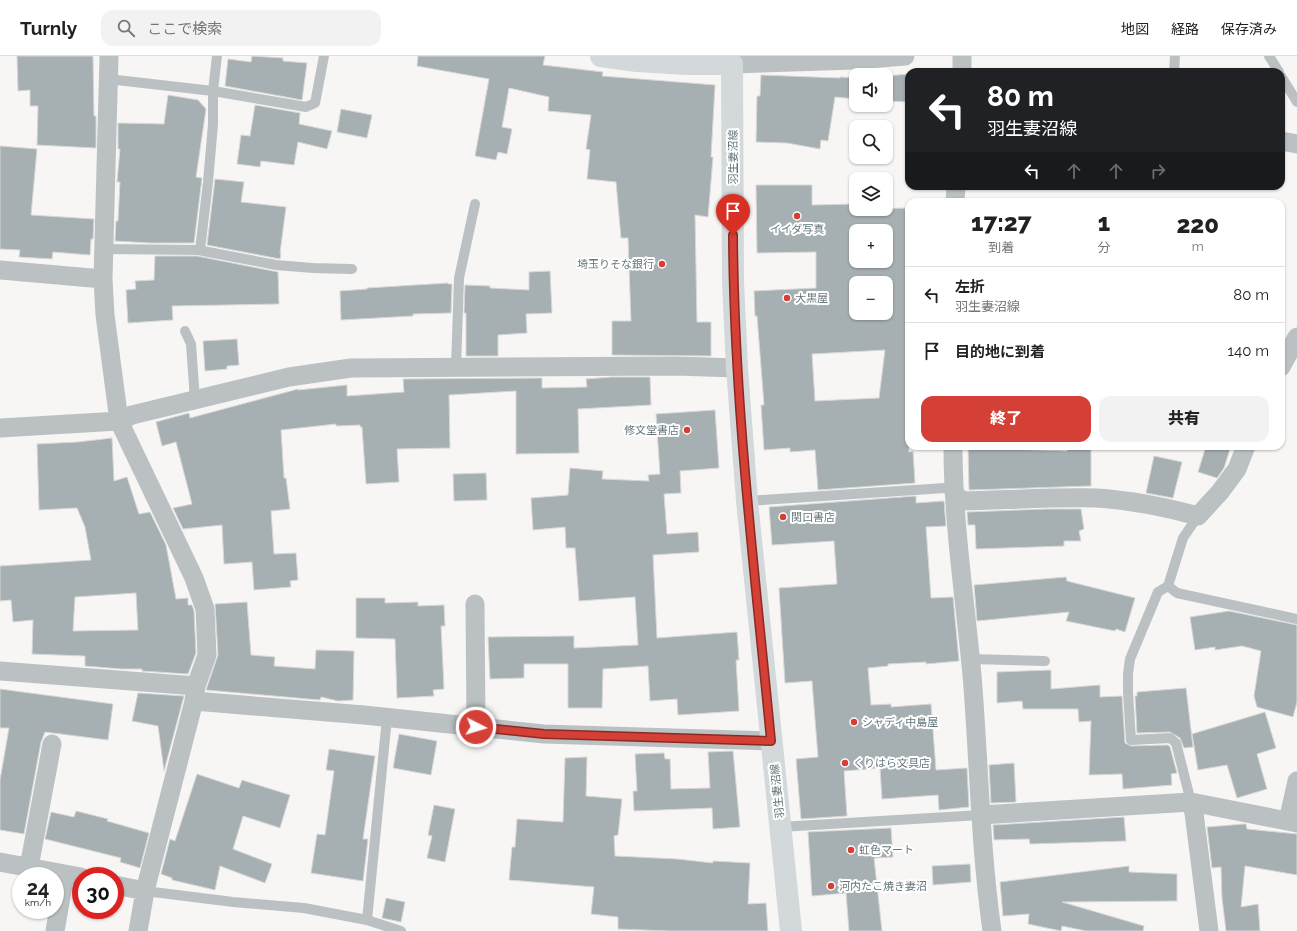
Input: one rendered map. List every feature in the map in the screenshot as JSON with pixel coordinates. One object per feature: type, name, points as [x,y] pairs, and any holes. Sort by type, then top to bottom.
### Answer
[{"type":"main road","points":[[601,56],[637,61],[686,64],[732,64]]},
{"type":"main road","name":"羽生妻沼線","points":[[732,64],[733,282],[737,368],[771,741],[791,931]]},
{"type":"street","points":[[109,56],[103,279],[105,315],[119,421],[194,578],[205,609],[207,655],[195,693],[145,891],[138,931]]},
{"type":"street","points":[[732,64],[855,60],[905,56]]},
{"type":"street","points":[[962,56],[962,68]]},
{"type":"street","points":[[1285,142],[1297,144]]},
{"type":"street","points":[[0,270],[103,279]]},
{"type":"street","points":[[1287,365],[1297,337]]},
{"type":"street","points":[[0,428],[119,421],[132,415],[290,377],[351,368],[456,366],[675,366],[737,368]]},
{"type":"street","points":[[953,450],[954,493],[970,658],[981,815],[992,931]]},
{"type":"street","points":[[954,493],[962,501],[1098,498],[1156,506],[1198,516],[1220,492],[1237,469],[1244,450]]},
{"type":"street","points":[[475,604],[476,727]]},
{"type":"street","points":[[0,671],[195,693],[387,718],[544,734],[771,741]]},
{"type":"street","points":[[0,862],[29,867],[52,744]]},
{"type":"street","points":[[981,815],[1191,802],[1293,822],[1297,781]]},
{"type":"street","points":[[1191,802],[1194,813],[1209,931]]},
{"type":"street","points":[[54,931],[72,878]]},
{"type":"street","points":[[124,887],[145,891]]},
{"type":"lane","points":[[200,250],[208,182],[213,124],[213,91],[217,56]]},
{"type":"lane","points":[[108,79],[213,91],[306,107],[314,103],[324,56]]},
{"type":"lane","points":[[1174,68],[1175,56]]},
{"type":"lane","points":[[1269,56],[1276,68]]},
{"type":"lane","points":[[1285,82],[1297,102]]},
{"type":"lane","points":[[456,366],[459,278],[475,204]]},
{"type":"lane","points":[[104,249],[200,250],[276,265],[352,269]]},
{"type":"lane","points":[[185,331],[191,344],[195,400]]},
{"type":"lane","points":[[748,501],[945,488],[954,493]]},
{"type":"lane","points":[[1191,802],[1176,743],[1170,738],[1131,740],[1128,674],[1130,659],[1158,592],[1168,586],[1183,538],[1198,516]]},
{"type":"lane","points":[[1168,586],[1178,593],[1297,619]]},
{"type":"lane","points":[[970,658],[1045,662]]},
{"type":"lane","points":[[367,920],[387,718]]},
{"type":"lane","points":[[780,827],[981,815]]},
{"type":"lane","points":[[145,891],[233,902],[304,908],[367,920],[401,931]]},
{"type":"building","points":[[17,56],[93,56],[96,148],[37,145],[38,106],[30,106],[30,90],[18,91]]},
{"type":"building","points":[[252,56],[283,58],[283,61],[307,63],[302,100],[225,86],[228,59],[251,62]]},
{"type":"building","points":[[418,56],[545,56],[543,65],[603,72],[602,76],[715,85],[711,157],[713,157],[708,217],[695,215],[697,322],[711,322],[711,356],[612,355],[612,321],[631,321],[628,238],[621,238],[616,182],[587,179],[590,150],[586,149],[591,115],[548,111],[549,97],[509,88],[502,127],[512,129],[507,154],[498,152],[496,160],[475,156],[489,79],[417,66]]},
{"type":"building","points":[[905,74],[905,102],[893,101],[893,75]]},
{"type":"building","points":[[761,75],[849,78],[849,98],[835,97],[828,141],[821,140],[820,149],[787,143],[756,142],[757,96],[760,96]]},
{"type":"building","points":[[168,95],[198,100],[206,109],[196,177],[202,178],[194,243],[115,241],[116,221],[118,221],[120,182],[117,182],[120,149],[118,149],[118,123],[164,124]]},
{"type":"building","points":[[255,105],[300,113],[299,124],[332,131],[327,149],[298,142],[294,165],[261,161],[260,167],[237,164],[241,135],[250,136]]},
{"type":"building","points":[[341,109],[372,115],[367,138],[337,132]]},
{"type":"building","points":[[0,146],[37,149],[31,215],[94,219],[93,239],[91,239],[90,255],[53,252],[52,259],[19,257],[20,250],[0,249]]},
{"type":"building","points":[[215,179],[244,182],[241,202],[286,207],[280,259],[207,245]]},
{"type":"building","points":[[756,185],[812,185],[812,205],[849,204],[849,216],[893,216],[893,208],[905,208],[905,450],[909,450],[909,452],[913,451],[915,483],[818,490],[815,450],[790,452],[790,448],[764,450],[761,405],[764,405],[754,291],[816,288],[816,252],[757,253]],"holes":[[[885,350],[879,398],[815,401],[812,354]]]},
{"type":"building","points":[[155,256],[197,256],[278,272],[279,304],[172,306],[173,320],[128,323],[126,290],[136,289],[135,281],[154,280]]},
{"type":"building","points":[[550,271],[552,313],[526,314],[527,333],[498,335],[498,356],[466,356],[466,313],[464,313],[465,285],[529,290],[529,272]]},
{"type":"building","points":[[448,283],[452,284],[451,313],[413,314],[413,316],[341,320],[340,291]]},
{"type":"building","points":[[237,339],[239,365],[227,366],[227,369],[205,371],[203,341]]},
{"type":"building","points":[[650,377],[651,405],[578,409],[579,453],[516,454],[516,391],[449,395],[450,448],[397,449],[399,482],[366,484],[362,427],[360,427],[360,425],[336,426],[336,424],[281,430],[284,478],[286,478],[290,509],[271,511],[274,554],[296,553],[298,580],[290,581],[291,587],[254,590],[252,562],[224,564],[222,525],[183,529],[173,508],[192,504],[176,442],[162,446],[156,422],[189,413],[190,418],[298,389],[347,385],[347,396],[404,392],[403,379],[542,378],[542,388],[587,387],[586,379]]},
{"type":"building","points":[[715,410],[719,468],[680,471],[681,493],[664,494],[667,534],[698,532],[699,552],[653,555],[657,638],[737,632],[739,660],[736,660],[739,711],[678,715],[677,699],[650,701],[648,666],[603,669],[602,708],[568,708],[568,664],[524,664],[524,678],[490,679],[488,637],[574,636],[574,648],[638,645],[635,597],[579,601],[575,548],[566,548],[565,527],[533,530],[531,498],[568,495],[570,468],[603,471],[602,479],[649,481],[648,475],[660,474],[656,414]]},
{"type":"building","points":[[112,438],[114,481],[127,477],[139,514],[150,512],[166,545],[176,599],[188,598],[188,605],[192,605],[194,611],[196,653],[188,674],[142,671],[142,669],[85,666],[85,656],[32,654],[33,620],[13,622],[11,600],[0,601],[0,566],[91,560],[85,527],[77,508],[39,510],[37,444],[78,442]],"holes":[[[136,593],[138,630],[73,631],[75,597]]]},
{"type":"building","points":[[968,450],[1091,450],[1091,486],[969,490]]},
{"type":"building","points":[[1205,450],[1230,450],[1224,468],[1217,478],[1198,472]]},
{"type":"building","points":[[1154,456],[1182,462],[1173,498],[1146,493]]},
{"type":"building","points":[[486,473],[487,500],[454,501],[453,474]]},
{"type":"building","points":[[916,496],[916,503],[944,501],[946,526],[926,527],[931,598],[953,597],[959,661],[926,664],[926,662],[888,664],[888,666],[868,668],[871,705],[891,704],[891,707],[931,704],[936,770],[967,768],[969,807],[939,810],[938,795],[882,799],[880,768],[844,771],[847,816],[801,819],[796,759],[818,757],[812,681],[785,683],[779,588],[837,584],[834,541],[772,545],[769,507]]},
{"type":"building","points":[[1081,509],[1084,529],[1079,531],[1081,541],[1064,541],[1064,546],[976,549],[975,525],[968,525],[967,512]]},
{"type":"building","points":[[1066,577],[1067,581],[1135,598],[1125,632],[1116,629],[1115,631],[1066,621],[1069,612],[977,621],[974,585]]},
{"type":"building","points":[[356,598],[385,598],[385,603],[418,602],[418,606],[444,605],[445,626],[441,626],[444,689],[433,690],[434,696],[397,698],[395,639],[356,638]]},
{"type":"building","points":[[247,602],[251,655],[275,657],[274,666],[315,669],[316,650],[354,651],[353,700],[338,701],[321,697],[320,700],[206,690],[218,655],[215,604]]},
{"type":"building","points":[[1229,611],[1297,625],[1297,702],[1293,717],[1257,707],[1254,696],[1261,651],[1242,646],[1215,650],[1215,647],[1195,650],[1190,617]]},
{"type":"building","points":[[1051,670],[1051,689],[1100,685],[1100,697],[1122,696],[1125,743],[1131,746],[1168,745],[1170,747],[1177,773],[1171,774],[1172,785],[1123,789],[1122,774],[1089,775],[1091,721],[1079,722],[1078,709],[1023,709],[1022,701],[997,703],[997,672]]},
{"type":"building","points":[[1186,688],[1193,747],[1184,748],[1180,738],[1170,732],[1137,733],[1135,696],[1137,696],[1137,692]]},
{"type":"building","points":[[0,689],[113,704],[108,740],[45,732],[41,742],[24,834],[0,830],[0,780],[9,728],[0,728]]},
{"type":"building","points":[[138,693],[184,696],[164,771],[158,726],[132,721]]},
{"type":"building","points":[[1265,712],[1276,748],[1257,754],[1267,789],[1237,798],[1227,765],[1198,770],[1192,734]]},
{"type":"building","points":[[399,734],[437,741],[431,775],[393,768]]},
{"type":"building","points":[[329,749],[375,756],[363,839],[368,839],[363,881],[311,873],[317,834],[325,835],[334,771],[326,770]]},
{"type":"building","points":[[733,751],[740,827],[713,829],[712,808],[634,811],[633,791],[637,791],[635,754],[664,753],[665,759],[670,759],[671,789],[710,788],[708,752]]},
{"type":"building","points":[[587,757],[586,796],[622,799],[618,835],[614,836],[615,856],[677,859],[713,863],[713,861],[750,863],[748,904],[766,903],[768,931],[670,931],[618,929],[618,917],[591,914],[594,887],[509,880],[512,847],[515,847],[517,819],[563,822],[565,758]]},
{"type":"building","points":[[1014,763],[1016,802],[991,803],[989,765]]},
{"type":"building","points":[[197,774],[239,788],[242,780],[290,795],[280,828],[243,816],[233,849],[272,864],[265,883],[220,866],[215,890],[172,880],[172,878],[161,874],[170,839],[175,841]]},
{"type":"building","points":[[434,805],[455,809],[445,862],[427,858],[432,836],[428,835]]},
{"type":"building","points":[[76,811],[108,819],[107,821],[149,833],[140,868],[120,862],[121,858],[45,839],[51,812],[74,817]]},
{"type":"building","points":[[1124,817],[1126,841],[1030,844],[1029,839],[994,840],[993,825]]},
{"type":"building","points":[[1246,824],[1247,829],[1297,834],[1297,875],[1245,866],[1241,907],[1258,904],[1260,931],[1226,931],[1222,898],[1221,867],[1212,868],[1207,827]]},
{"type":"building","points":[[891,828],[893,857],[874,858],[882,931],[849,931],[846,893],[812,896],[808,832]]},
{"type":"building","points":[[970,864],[971,882],[933,885],[932,866]]},
{"type":"building","points":[[1129,866],[1129,872],[1177,874],[1177,901],[1062,902],[1144,926],[1143,931],[1086,931],[1062,926],[1061,931],[1028,924],[1029,914],[1003,916],[1000,882]]},
{"type":"building","points":[[386,898],[405,902],[401,922],[382,918]]},
{"type":"place","name":"イイダ写真","points":[[797,216]]},
{"type":"place","name":"埼玉りそな銀行","points":[[662,264]]},
{"type":"place","name":"大黒屋","points":[[787,298]]},
{"type":"place","name":"修文堂書店","points":[[687,430]]},
{"type":"place","name":"関口書店","points":[[783,517]]},
{"type":"place","name":"シャディ中島屋","points":[[854,722]]},
{"type":"place","name":"くりはら文具店","points":[[845,763]]},
{"type":"place","name":"虹色マート","points":[[851,850]]},
{"type":"place","name":"河内たこ焼き妻沼","points":[[831,886]]},
{"type":"route","points":[[476,727],[544,734],[771,741],[737,368],[733,282],[733,235]]}]
